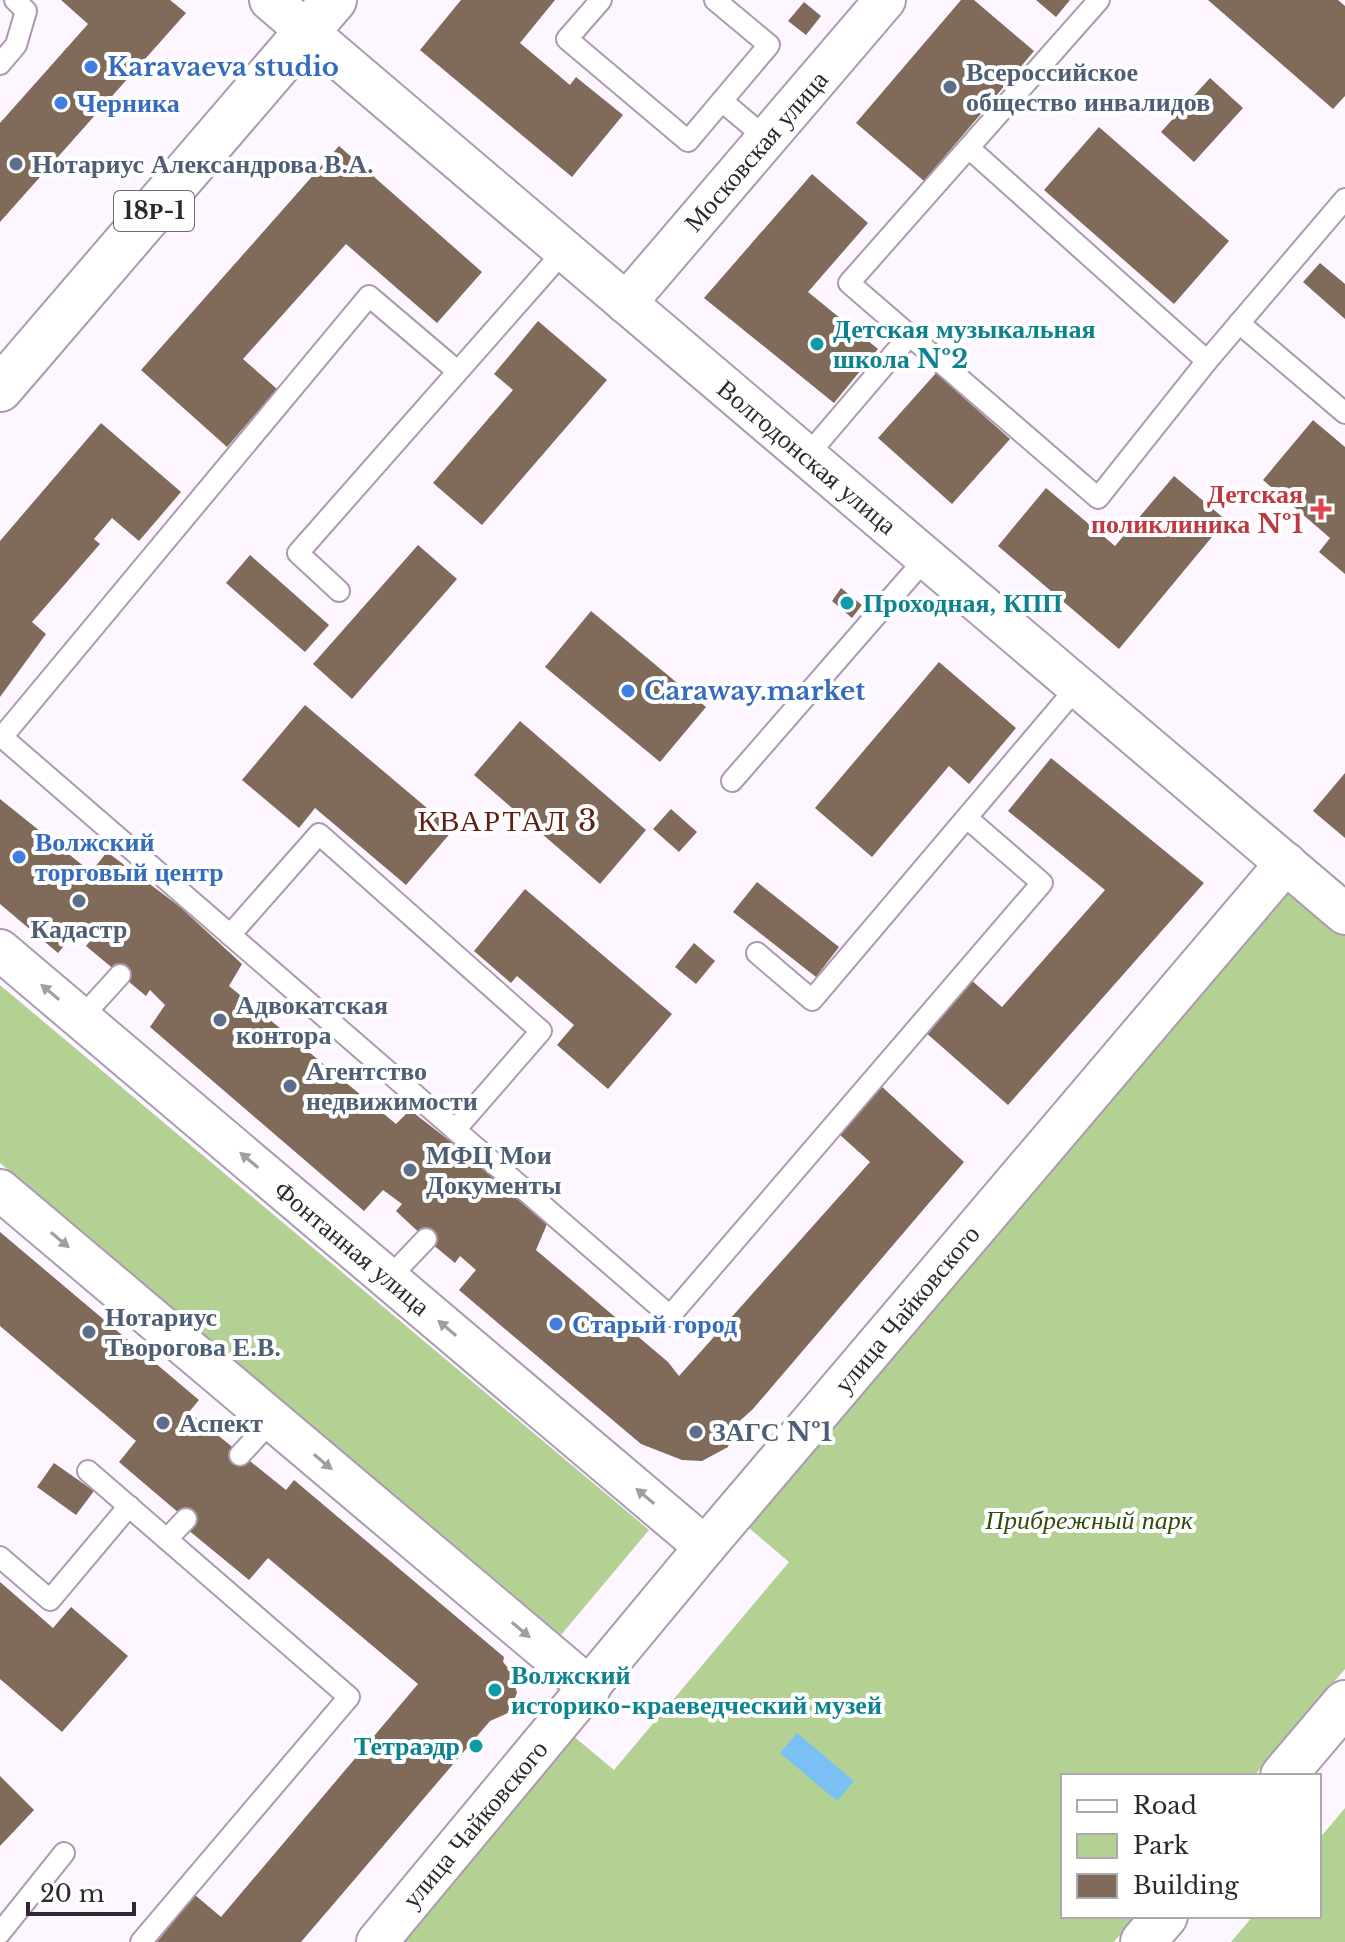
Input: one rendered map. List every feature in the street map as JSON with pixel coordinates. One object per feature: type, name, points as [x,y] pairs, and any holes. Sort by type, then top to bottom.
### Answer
[{"type":"main road","name":"18Р-1","points":[[0,389],[321,16]]},
{"type":"main road","points":[[1285,1774],[1345,1703]]},
{"type":"main road","points":[[1143,1942],[1163,1918]]},
{"type":"street","name":"Волгодонская улица","points":[[270,0],[321,16],[564,251],[1345,914]]},
{"type":"street","name":"Московская улица","points":[[626,303],[885,0]]},
{"type":"street","name":"улица Чайковского","points":[[377,1942],[705,1547],[1286,863]]},
{"type":"street","name":"Фонтанная улица","points":[[0,950],[705,1547]]},
{"type":"street","points":[[0,1190],[590,1688]]},
{"type":"lane","points":[[0,64],[16,45],[26,11],[15,0]]},
{"type":"lane","points":[[601,0],[567,39],[688,141],[769,45],[715,0]]},
{"type":"lane","points":[[1099,0],[849,283],[1098,498],[1207,361],[1345,199]]},
{"type":"lane","points":[[722,101],[767,139]]},
{"type":"lane","points":[[970,149],[1207,361]]},
{"type":"lane","points":[[339,591],[298,553],[564,251]]},
{"type":"lane","points":[[456,370],[369,296],[2,737],[183,902],[230,935],[455,1130],[490,1167],[670,1316],[1042,883],[967,818]]},
{"type":"lane","points":[[1239,323],[1345,413]]},
{"type":"lane","points":[[806,457],[910,335]]},
{"type":"lane","points":[[732,781],[926,558]]},
{"type":"lane","points":[[757,953],[812,1000],[1078,686]]},
{"type":"lane","points":[[230,935],[319,834],[541,1031],[455,1130]]},
{"type":"lane","points":[[81,1018],[120,975]]},
{"type":"lane","points":[[388,1279],[426,1239]]},
{"type":"lane","points":[[240,1455],[272,1420]]},
{"type":"lane","points":[[88,1471],[349,1697],[141,1942]]},
{"type":"lane","points":[[0,1557],[50,1600],[129,1506]]},
{"type":"lane","points":[[167,1539],[186,1519]]},
{"type":"lane","points":[[0,1933],[64,1853]]},
{"type":"green space","name":"Прибрежный парк","points":[[1288,886],[1345,934],[1345,1669],[1256,1774],[1061,1774],[1061,1918],[1134,1918],[1114,1942],[398,1942],[572,1735],[614,1770],[789,1562],[748,1527]]},
{"type":"green space","points":[[0,985],[649,1530],[561,1635],[0,1163]]},
{"type":"green space","points":[[1345,1808],[1345,1942],[1231,1942],[1251,1918],[1321,1918],[1321,1837]]},
{"type":"water","points":[[797,1733],[854,1781],[837,1801],[780,1753]]},
{"type":"building","points":[[61,0],[170,0],[186,13],[0,222],[0,123],[88,24]]},
{"type":"building","points":[[461,0],[555,0],[520,43],[570,85],[576,77],[623,115],[572,177],[420,50]]},
{"type":"building","points":[[961,0],[974,0],[1034,51],[924,181],[856,123]]},
{"type":"building","points":[[1036,0],[1070,0],[1056,17]]},
{"type":"building","points":[[1208,0],[1338,0],[1345,6],[1345,96],[1333,109]]},
{"type":"building","points":[[804,2],[821,16],[806,35],[788,21]]},
{"type":"building","points":[[1210,78],[1243,108],[1194,162],[1161,132]]},
{"type":"building","points":[[1099,127],[1229,241],[1174,304],[1044,190]]},
{"type":"building","points":[[339,146],[482,272],[437,323],[346,244],[243,359],[277,389],[227,447],[141,370]]},
{"type":"building","points":[[812,174],[868,223],[808,292],[878,349],[834,403],[704,298]]},
{"type":"building","points":[[1320,263],[1345,284],[1345,319],[1303,282]]},
{"type":"building","points":[[538,321],[607,380],[482,525],[433,483],[513,390],[494,374]]},
{"type":"building","points":[[936,373],[1010,439],[952,504],[878,438]]},
{"type":"building","name":"Детская поликлиника №1","points":[[1313,420],[1345,447],[1345,574],[1319,552],[1330,538],[1263,480]]},
{"type":"building","points":[[101,423],[181,492],[139,541],[112,518],[94,539],[100,544],[32,622],[46,634],[0,697],[0,541]]},
{"type":"building","points":[[1174,476],[1226,520],[1119,649],[998,546],[1046,488],[1115,546]]},
{"type":"building","points":[[418,545],[457,579],[352,699],[313,664]]},
{"type":"building","points":[[250,555],[329,625],[305,652],[226,583]]},
{"type":"building","name":"Проходная, КПП","points":[[841,588],[862,605],[852,618],[832,601]]},
{"type":"building","points":[[591,611],[706,707],[660,762],[545,667]]},
{"type":"building","points":[[939,662],[1016,728],[969,784],[949,766],[872,857],[815,808]]},
{"type":"building","points":[[305,705],[453,830],[406,885],[315,808],[299,828],[242,780]]},
{"type":"building","points":[[520,721],[646,830],[600,884],[474,775]]},
{"type":"building","points":[[1051,758],[1204,883],[1008,1105],[924,1031],[970,979],[1002,1007],[1105,890],[1008,811]]},
{"type":"building","points":[[1345,773],[1345,838],[1313,811]]},
{"type":"building","points":[[0,799],[91,872],[107,852],[179,906],[242,964],[229,986],[396,1124],[410,1110],[487,1170],[547,1224],[536,1250],[668,1362],[679,1376],[870,1162],[839,1134],[880,1085],[964,1162],[753,1409],[733,1427],[728,1447],[702,1461],[682,1460],[641,1444],[459,1290],[476,1270],[460,1256],[455,1263],[426,1239],[396,1211],[402,1204],[383,1190],[364,1211],[150,1027],[165,1005],[150,990],[146,996],[86,946],[90,941],[77,930],[58,953],[0,904]]},
{"type":"building","points":[[671,809],[697,832],[679,852],[653,829]]},
{"type":"building","points":[[757,882],[839,947],[816,977],[733,912]]},
{"type":"building","points":[[525,889],[672,1014],[608,1089],[557,1045],[574,1025],[517,976],[511,983],[474,951]]},
{"type":"building","points":[[694,943],[715,961],[696,984],[675,967]]},
{"type":"building","points":[[0,1232],[199,1400],[189,1412],[286,1490],[294,1480],[504,1657],[503,1662],[511,1671],[517,1693],[508,1713],[490,1721],[301,1942],[157,1942],[195,1895],[221,1917],[418,1684],[268,1558],[249,1580],[187,1529],[186,1519],[119,1462],[136,1441],[0,1326]]},
{"type":"building","points":[[54,1463],[94,1491],[76,1515],[37,1487]]},
{"type":"building","points":[[0,1582],[53,1628],[71,1607],[128,1656],[62,1732],[0,1679]]},
{"type":"building","points":[[0,1776],[34,1810],[0,1846]]},
{"type":"place","name":"Karavaeva studio","points":[[91,67]]},
{"type":"place","name":"Всероссийское общество инвалидов","points":[[950,87]]},
{"type":"place","name":"Черника","points":[[61,103]]},
{"type":"place","name":"Нотариус Александрова В.А.","points":[[16,164]]},
{"type":"place","name":"Детская музыкальная школа №2","points":[[817,344]]},
{"type":"place","name":"Детская поликлиника №1","points":[[1321,509]]},
{"type":"place","name":"Проходная, КПП","points":[[847,603]]},
{"type":"place","name":"Caraway.market","points":[[628,691]]},
{"type":"place","name":"Волжский торговый центр","points":[[19,857]]},
{"type":"place","name":"Кадастр","points":[[79,901]]},
{"type":"place","name":"Адвокатская контора","points":[[220,1020]]},
{"type":"place","name":"Агентство недвижимости","points":[[290,1086]]},
{"type":"place","name":"МФЦ Мои Документы","points":[[410,1170]]},
{"type":"place","name":"Старый город","points":[[556,1324]]},
{"type":"place","name":"Нотариус Творогова Е.В.","points":[[89,1332]]},
{"type":"place","name":"Аспект","points":[[163,1423]]},
{"type":"place","name":"ЗАГС №1","points":[[696,1432]]},
{"type":"place","name":"Волжский историко-краеведческий музей","points":[[495,1690]]},
{"type":"place","name":"Тетраэдр","points":[[476,1746]]},
{"type":"district","name":"КВАРТАЛ 3","points":[[508,821]]}]
